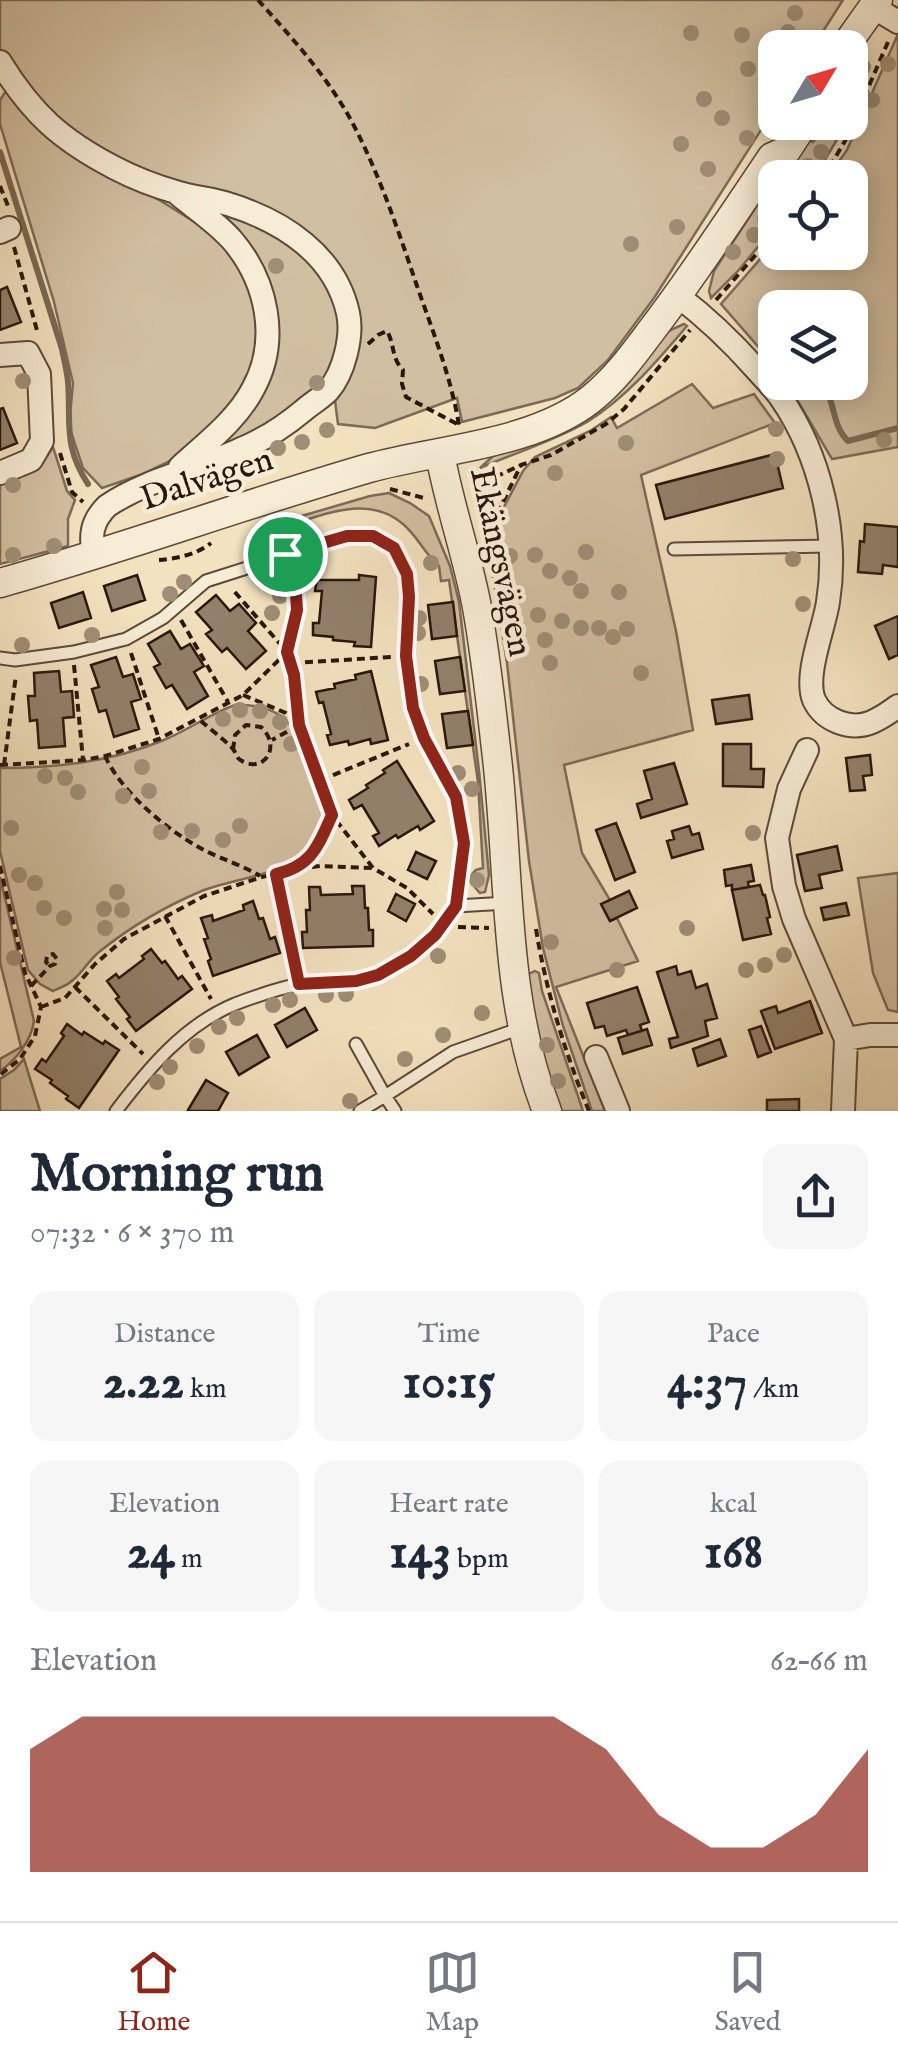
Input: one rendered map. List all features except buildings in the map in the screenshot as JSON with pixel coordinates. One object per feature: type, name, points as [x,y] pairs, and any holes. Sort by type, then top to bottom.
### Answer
[{"type":"street","points":[[0,62],[24,98],[64,138],[118,170],[272,221],[308,246],[329,268],[343,293],[349,318],[344,358],[328,390],[295,418],[240,450],[174,473],[114,501],[98,515],[93,527],[91,542],[96,556]]},
{"type":"street","name":"Ekängsvägen","points":[[547,1111],[522,1028],[507,903],[498,767],[476,601],[440,454],[548,424],[571,413],[610,383],[678,296],[772,157],[774,140]]},
{"type":"street","name":"Ekängsvägen","points":[[772,157],[786,151],[793,140]]},
{"type":"street","points":[[174,473],[234,416],[253,390],[266,355],[268,326],[264,298],[253,269],[230,238],[176,192]]},
{"type":"street","points":[[678,296],[735,345],[780,396],[813,463],[828,525],[831,568],[811,690],[816,705],[830,718],[861,726],[898,706]]},
{"type":"street","points":[[0,355],[28,352],[40,374],[42,442],[31,460],[0,474]]},
{"type":"street","name":"Dalvägen","points":[[0,583],[374,467],[440,454]]},
{"type":"street","points":[[806,750],[789,790],[776,838],[794,919],[846,1039],[843,1111]]},
{"type":"street","points":[[846,1039],[898,1035]]},
{"type":"street","points":[[596,1057],[618,1111]]},
{"type":"lane","points":[[0,658],[15,660],[74,652],[126,639],[163,618],[206,582],[283,550],[347,536],[373,536],[394,548],[407,574],[406,656],[413,708],[424,738],[456,797],[464,843],[456,906],[435,935],[411,956],[378,975],[271,991],[202,1022],[153,1064],[116,1111]]},
{"type":"lane","points":[[674,549],[830,546]]},
{"type":"lane","points":[[456,906],[507,903]]},
{"type":"lane","points":[[360,1111],[453,1052],[522,1028]]},
{"type":"lane","points":[[356,1044],[394,1111]]},
{"type":"path","points":[[258,0],[327,82],[351,121],[396,224],[452,389],[459,425],[406,397],[402,384],[404,370],[394,358],[387,332],[366,344],[349,339]]},
{"type":"path","points":[[868,79],[886,15]]},
{"type":"path","points":[[714,302],[758,252]]},
{"type":"path","points":[[520,465],[486,537],[480,504],[474,487],[520,465]]},
{"type":"path","points":[[17,669],[2,765],[105,756],[159,739],[243,695],[287,652],[297,610],[293,581],[274,528],[259,532],[256,523]]},
{"type":"path","points":[[279,526],[283,550]]},
{"type":"path","points":[[230,586],[287,652],[292,663],[299,725],[332,815],[373,868],[407,888],[434,915],[453,927],[493,929]]},
{"type":"path","points":[[182,620],[228,702]]},
{"type":"path","points":[[129,648],[159,739]]},
{"type":"path","points":[[292,663],[406,656]]},
{"type":"path","points":[[74,664],[83,760]]},
{"type":"path","points":[[243,695],[286,713],[299,725]]},
{"type":"path","points":[[199,720],[241,761],[255,764],[268,756],[271,740],[261,727],[246,726],[234,735],[233,750]]},
{"type":"path","points":[[271,740],[299,725]]},
{"type":"path","points":[[321,780],[424,738]]},
{"type":"path","points":[[105,756],[120,779],[157,818],[206,850],[262,876]]},
{"type":"path","points":[[296,869],[313,854],[332,815]]},
{"type":"path","points":[[0,866],[25,973],[42,1007],[35,1036],[20,1059],[0,1075]]},
{"type":"path","points":[[42,1007],[65,998],[124,939],[204,896],[296,869],[373,868]]},
{"type":"path","points":[[276,874],[299,984]]},
{"type":"path","points":[[165,916],[219,1012]]},
{"type":"path","points":[[31,986],[50,966]]},
{"type":"path","points":[[75,987],[153,1064]]},
{"type":"shaded area","points":[[0,0],[843,0],[824,30],[758,30],[758,135],[654,298],[608,360],[578,388],[555,398],[462,422],[457,398],[375,428],[338,424],[334,393],[354,359],[337,265],[125,165],[63,128],[0,52]]},
{"type":"shaded area","points":[[898,34],[898,447],[832,459],[797,400],[868,400],[868,290],[758,290],[758,346],[721,304],[758,262],[758,270],[868,270],[868,160],[840,160],[851,140],[868,140],[868,102]]},
{"type":"shaded area","points":[[8,88],[87,161],[220,238],[254,289],[261,350],[234,404],[172,460],[102,488],[83,468],[69,426],[73,383],[54,302],[0,124],[0,100]]},
{"type":"shaded area","points":[[801,140],[837,140],[825,160],[787,160]]},
{"type":"shaded area","points":[[758,204],[758,247],[711,298],[714,271]]},
{"type":"shaded area","points":[[206,210],[233,215],[293,244],[326,278],[340,320],[341,347],[329,376],[283,417],[215,453],[274,324]]},
{"type":"shaded area","points":[[687,326],[653,365],[602,412],[561,435],[480,468],[493,456],[579,417],[666,332]]},
{"type":"shaded area","points":[[692,384],[713,408],[754,394],[775,423],[641,475],[676,631],[693,730],[564,765],[582,853],[610,900],[602,905],[610,921],[617,918],[638,961],[556,987],[605,1111],[592,1111],[563,1026],[543,948],[493,577],[492,538],[495,524],[523,471],[535,457],[611,417],[617,428]]},
{"type":"shaded area","points":[[53,447],[67,491],[75,500],[68,519],[68,546],[0,564],[0,482],[43,462]]},
{"type":"shaded area","points":[[389,493],[429,516],[450,566],[459,602],[489,875],[485,892],[480,893],[471,879],[476,870],[483,868],[478,782],[449,580],[441,581],[439,566],[403,524],[374,510],[328,513],[282,528],[281,522]]},
{"type":"shaded area","points":[[235,705],[279,714],[300,739],[318,788],[323,815],[310,852],[290,865],[204,890],[177,902],[111,943],[66,985],[53,991],[40,984],[28,970],[0,851],[0,768],[63,765],[124,754],[164,740]]},
{"type":"shaded area","points":[[898,873],[898,1012],[888,1010],[873,973],[858,878]]},
{"type":"shaded area","points":[[0,877],[34,1021],[22,1049],[0,1071],[0,1059],[21,1047],[0,962]]},
{"type":"shaded area","points":[[539,973],[583,1111],[557,1111],[543,1073],[527,975]]},
{"type":"shaded area","points":[[24,1059],[40,1111],[0,1111],[0,1079]]},
{"type":"waterway","points":[[0,152],[62,349],[71,446],[88,484]]},
{"type":"waterway","points":[[830,400],[839,428],[848,441],[898,428]]},
{"type":"route","points":[[347,536],[373,536],[394,548],[407,574],[406,656],[413,708],[424,738],[456,797],[464,843],[456,906],[435,935],[411,956],[378,975],[356,981],[299,984],[276,874],[296,869],[313,854],[332,815],[299,725],[294,675],[287,652],[297,610],[296,594],[285,554],[347,536]]}]
